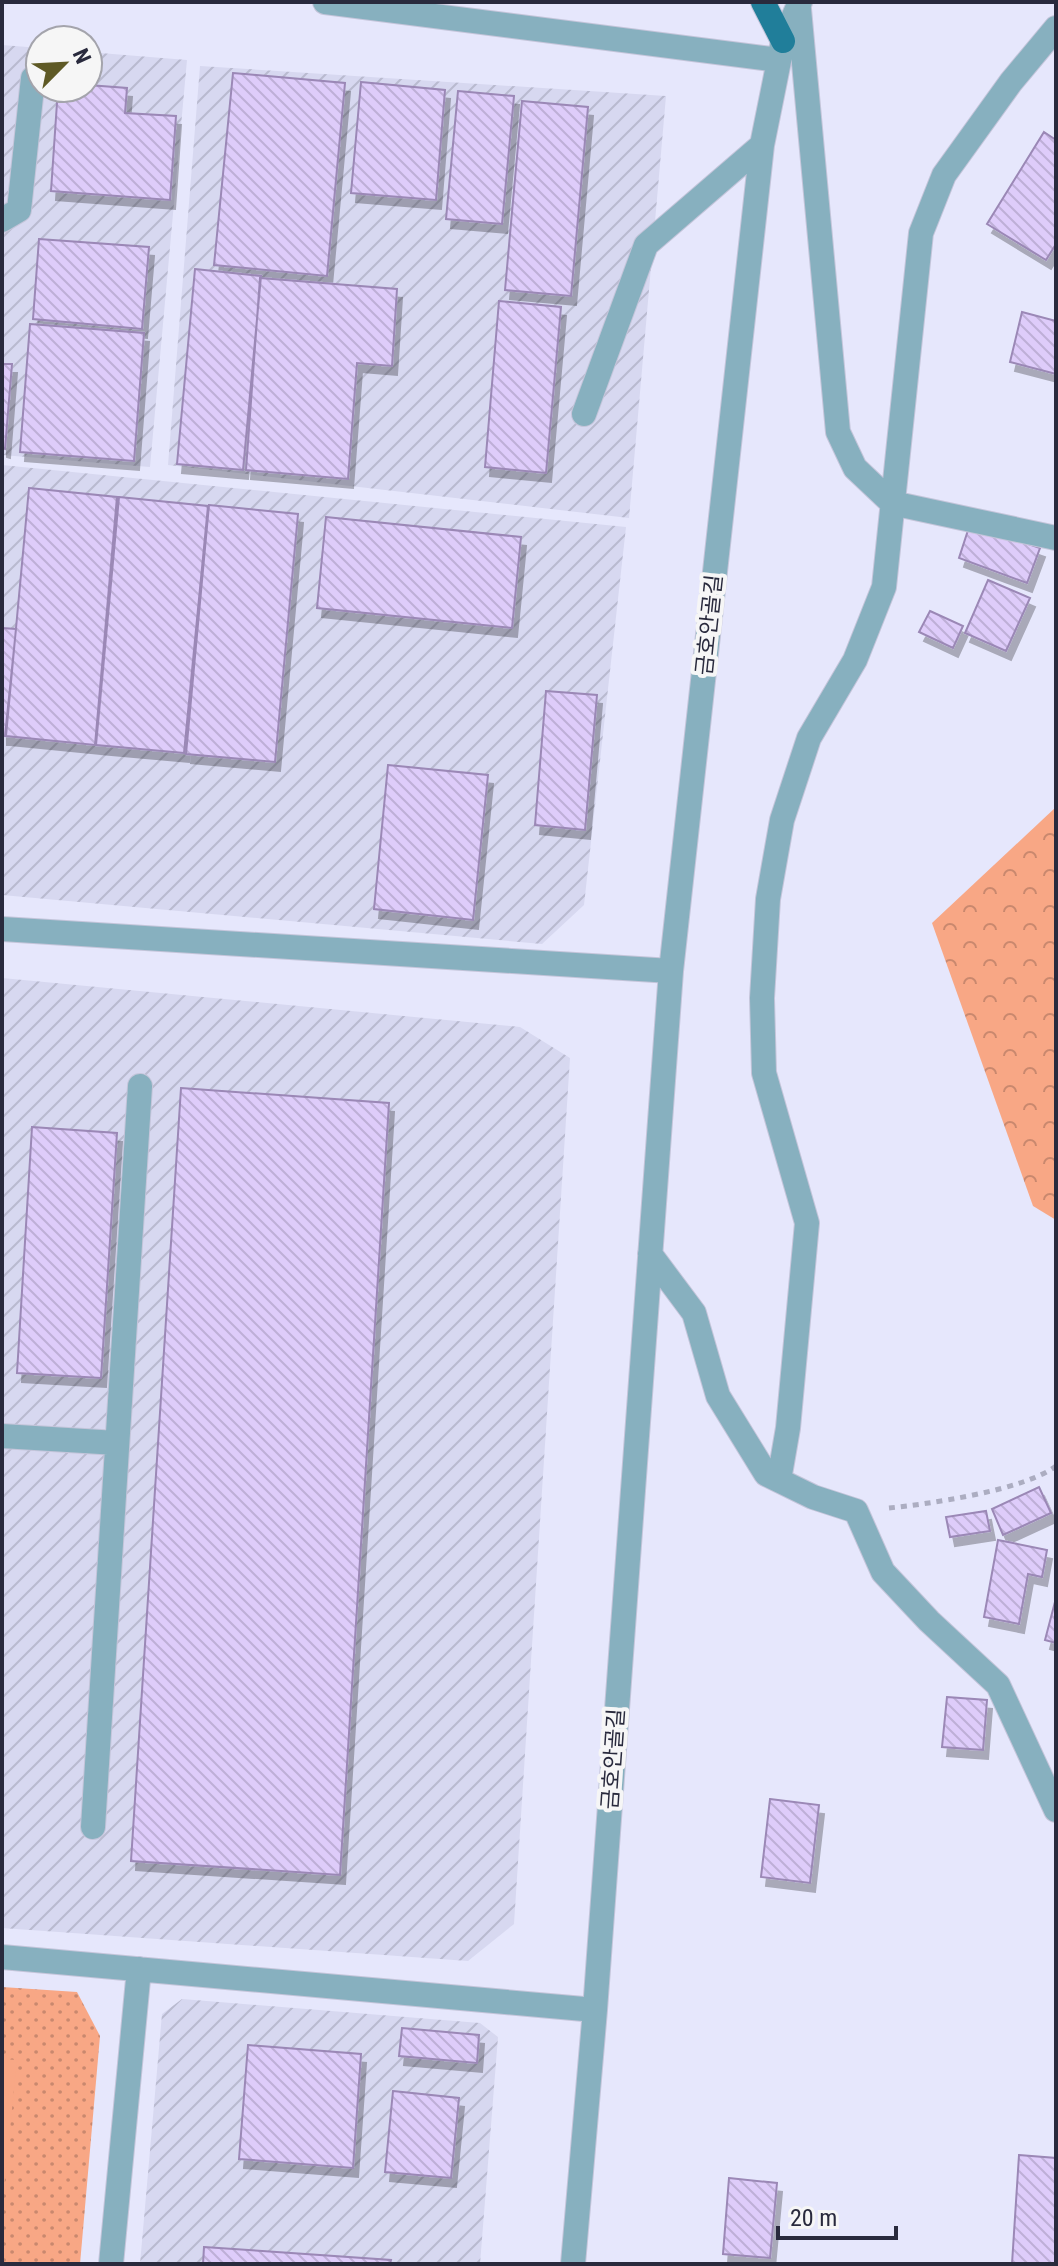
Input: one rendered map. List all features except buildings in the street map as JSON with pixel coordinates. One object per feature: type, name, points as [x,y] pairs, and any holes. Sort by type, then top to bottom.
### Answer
[{"type":"main road","points":[[763,2],[781,50]]},
{"type":"street","points":[[325,2],[781,50]]},
{"type":"street","points":[[799,4],[838,432],[855,468],[892,503],[1056,538]]},
{"type":"street","name":"금호안골길","points":[[573,2264],[595,2010],[671,971],[762,145],[781,50],[799,4]]},
{"type":"street","points":[[779,1480],[788,1428],[807,1223],[764,1073],[762,998],[768,899],[782,820],[809,738],[855,660],[884,587],[921,233],[944,175],[1011,82],[1056,28]]},
{"type":"street","points":[[2,220],[19,210],[30,104]]},
{"type":"street","points":[[584,414],[646,245],[762,145]]},
{"type":"street","points":[[2,929],[671,971]]},
{"type":"street","points":[[93,1827],[140,1086]]},
{"type":"street","points":[[650,1254],[694,1313],[718,1396],[766,1474],[856,1511],[883,1572],[929,1621],[998,1685],[1056,1810]]},
{"type":"street","points":[[2,1436],[117,1443]]},
{"type":"street","points":[[2,1957],[595,2010]]},
{"type":"street","points":[[111,2264],[139,1969]]},
{"type":"path","points":[[856,1511],[943,1501],[1010,1485],[1056,1466]]},
{"type":"shaded area","points":[[2,45],[24,47],[24,104],[104,104],[104,53],[187,60],[150,467],[2,455]]},
{"type":"shaded area","points":[[200,66],[666,96],[629,518],[168,465]]},
{"type":"shaded area","points":[[2,465],[626,527],[584,905],[542,944],[2,895]]},
{"type":"shaded area","points":[[2,978],[520,1027],[570,1058],[514,1924],[468,1961],[2,1928]]},
{"type":"shaded area","points":[[182,1999],[480,2023],[498,2037],[480,2264],[140,2264],[162,2014]]},
{"type":"green space","points":[[1056,807],[1056,1220],[1033,1206],[932,923]]},
{"type":"green space","points":[[2,1987],[77,1992],[100,2036],[80,2264],[2,2264]]},
{"type":"green space","points":[[2,2059],[17,2060],[2,2207]]}]
